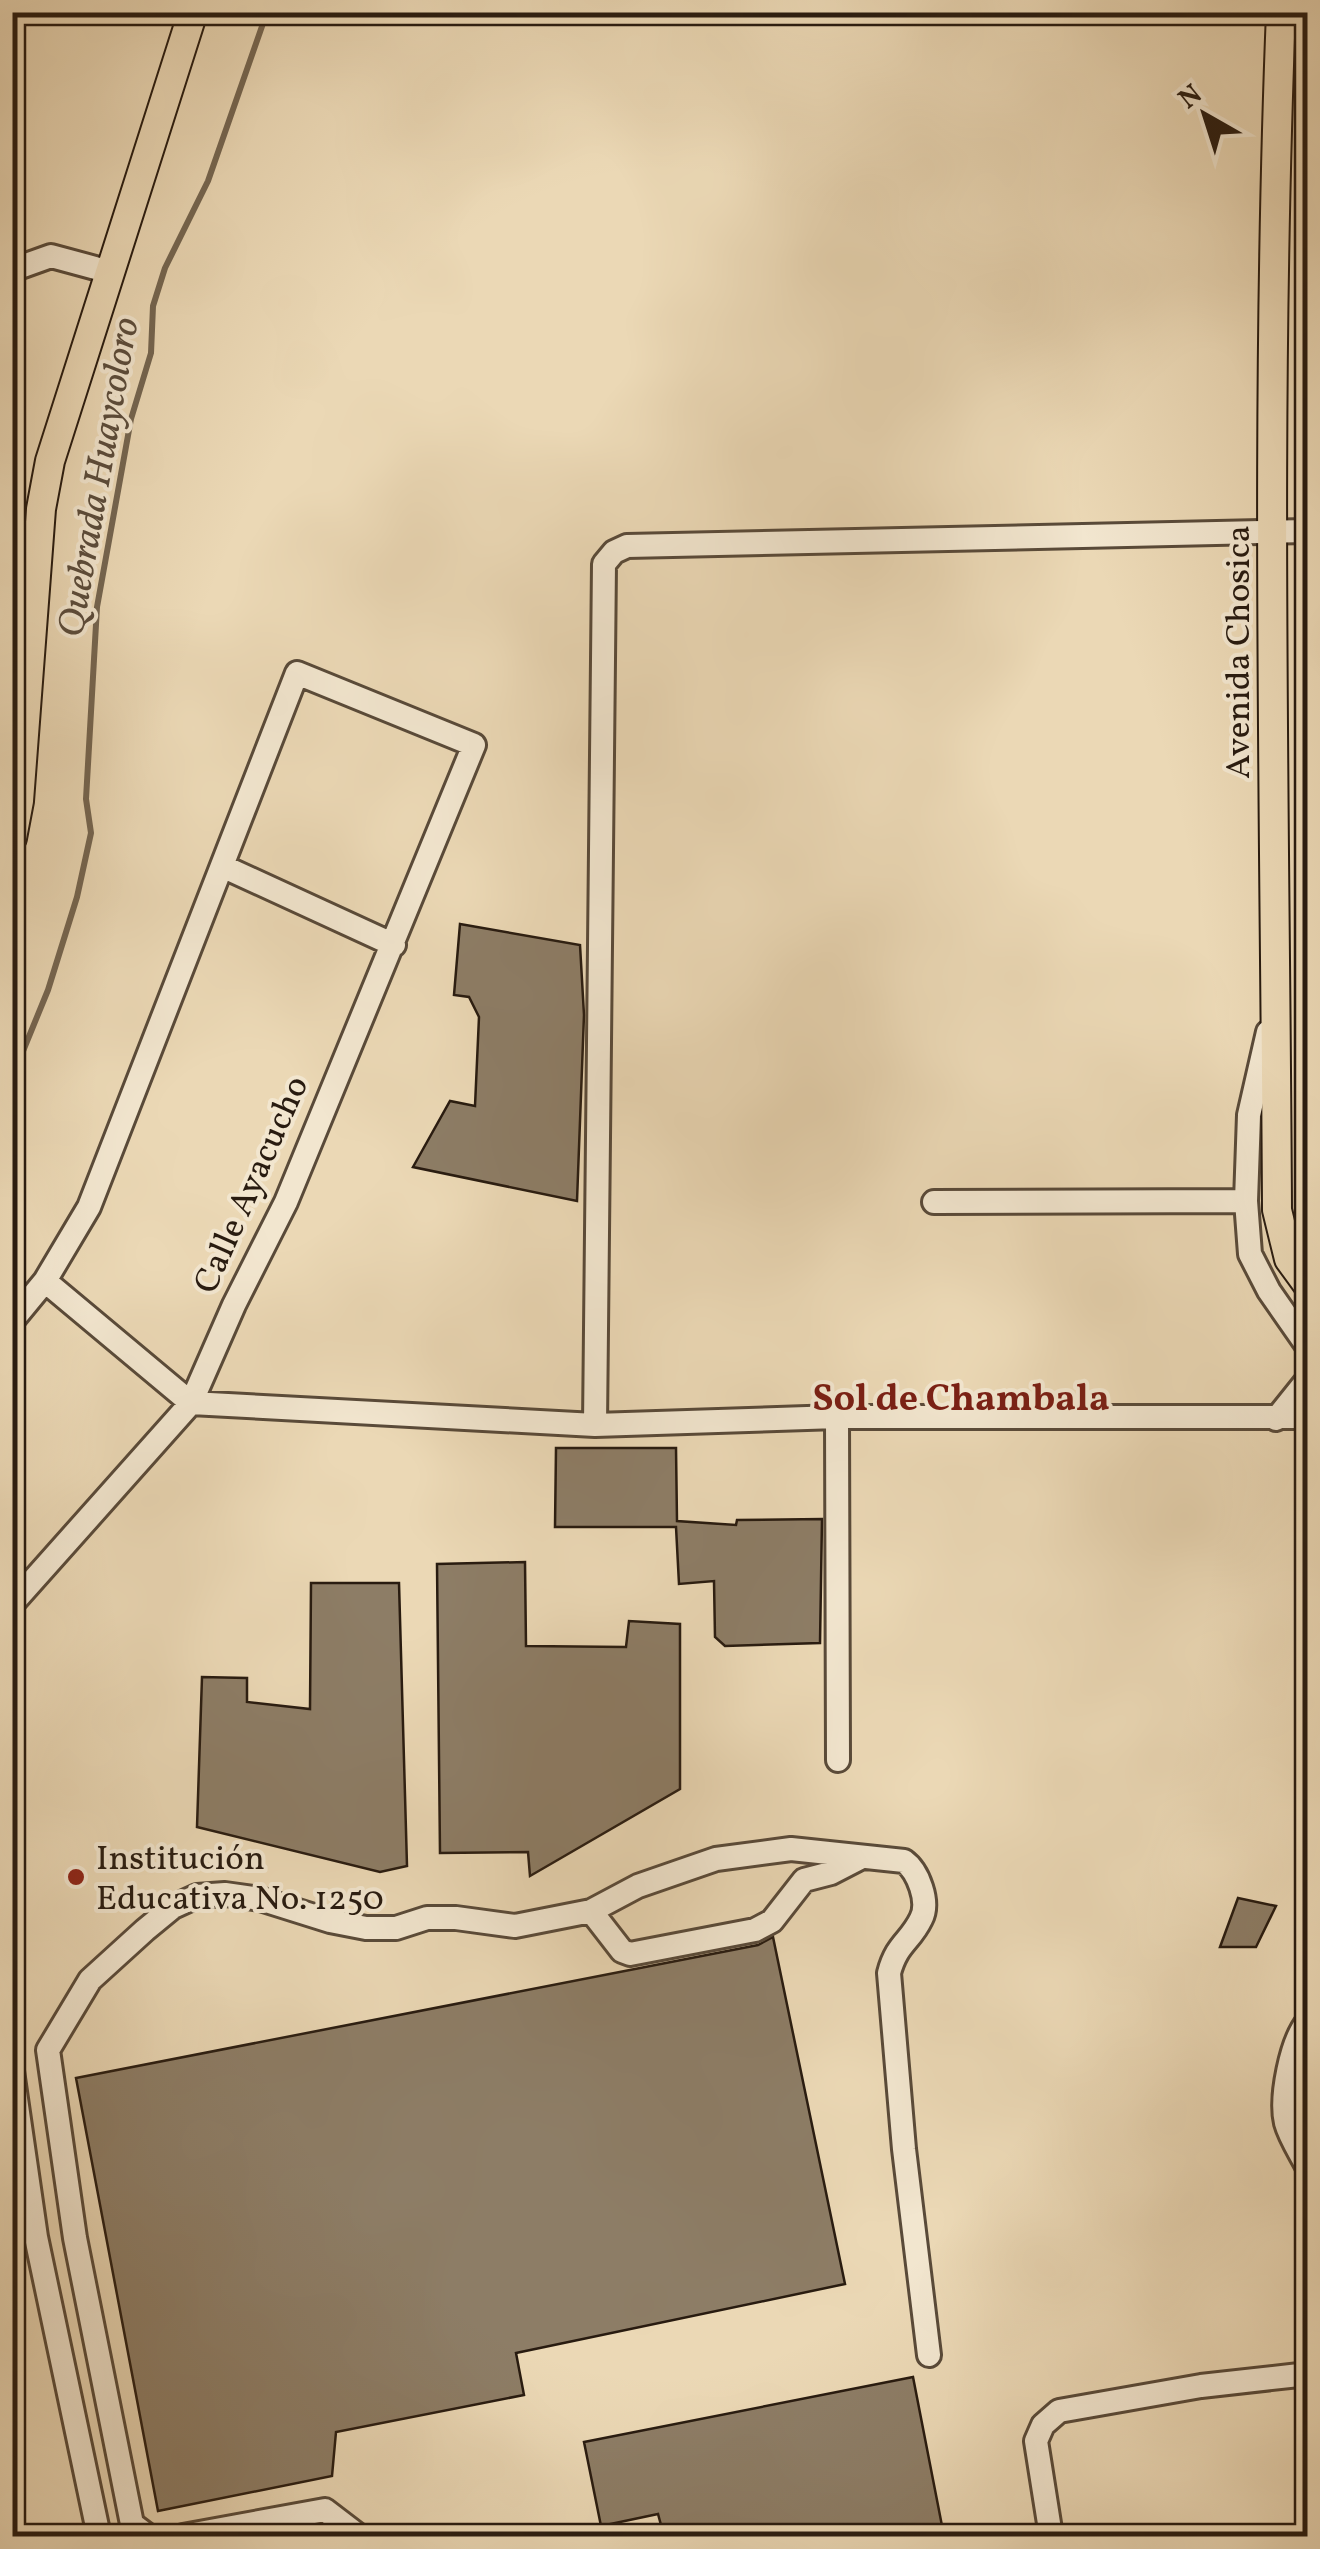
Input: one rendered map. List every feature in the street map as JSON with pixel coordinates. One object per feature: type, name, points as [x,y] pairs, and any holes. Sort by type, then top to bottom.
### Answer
[{"type":"main road","points":[[12,838],[19,801],[41,509],[50,461],[193,12]]},
{"type":"main road","name":"Avenida Chosica","points":[[1281,12],[1276,160],[1274,531],[1277,1210],[1290,1260],[1308,1284]]},
{"type":"street","points":[[12,270],[52,256],[110,272]]},
{"type":"street","points":[[595,1425],[604,564],[614,552],[627,546],[1308,531]]},
{"type":"street","name":"Calle Ayacucho","points":[[18,1588],[191,1403],[234,1304],[286,1202],[474,745],[297,673],[222,866]]},
{"type":"street","points":[[12,1321],[44,1281],[88,1208],[222,866],[394,945]]},
{"type":"street","points":[[1276,1000],[1249,1116],[1246,1201],[1250,1254],[1268,1291],[1308,1347]]},
{"type":"street","points":[[934,1202],[1246,1201]]},
{"type":"street","points":[[44,1281],[191,1403],[595,1425],[838,1417],[1308,1417]]},
{"type":"street","points":[[1276,1419],[1308,1379]]},
{"type":"street","points":[[838,1417],[838,1760]]},
{"type":"street","points":[[791,1849],[799,1887]]},
{"type":"street","points":[[148,2536],[132,2524],[128,2505],[75,2238],[48,2050],[90,1980],[173,1907],[197,1896],[225,1894],[260,1899],[366,1928],[396,1928],[427,1918],[515,1926],[591,1910],[638,1886],[716,1859],[791,1849],[904,1861],[917,1873],[924,1910],[921,1920],[894,1952],[888,1973],[929,2355]]},
{"type":"street","points":[[591,1910],[622,1951],[630,1954],[766,1926],[810,1876],[831,1872],[862,1857]]},
{"type":"street","points":[[1308,2021],[1299,2032],[1284,2097],[1286,2125],[1308,2168]]},
{"type":"street","points":[[12,2071],[36,2237],[98,2536]]},
{"type":"street","points":[[12,2242],[36,2237]]},
{"type":"street","points":[[1051,2536],[1036,2441],[1043,2425],[1060,2411],[1201,2386],[1307,2382]]},
{"type":"street","points":[[183,2536],[325,2510],[359,2536]]},
{"type":"building","points":[[460,924],[580,945],[584,1015],[577,1201],[413,1167],[450,1101],[475,1106],[479,1017],[469,997],[454,995]]},
{"type":"building","points":[[556,1448],[676,1448],[677,1521],[736,1525],[737,1520],[822,1519],[820,1643],[725,1646],[715,1637],[714,1581],[679,1584],[676,1527],[555,1527]]},
{"type":"building","points":[[525,1562],[526,1646],[626,1647],[629,1621],[680,1624],[680,1789],[530,1876],[528,1852],[440,1853],[437,1564]]},
{"type":"building","points":[[311,1583],[399,1583],[407,1866],[380,1872],[197,1827],[202,1677],[247,1678],[247,1702],[310,1709]]},
{"type":"building","points":[[1238,1898],[1276,1906],[1256,1947],[1220,1947]]},
{"type":"building","points":[[773,1937],[845,2284],[516,2353],[524,2395],[336,2432],[332,2476],[158,2511],[76,2078],[758,1945]]},
{"type":"building","points":[[913,2377],[944,2536],[786,2536],[785,2532],[759,2536],[664,2536],[658,2514],[601,2526],[584,2442]]},
{"type":"waterway","name":"Quebrada Huaycoloro","points":[[12,1078],[48,990],[77,897],[91,833],[86,799],[97,607],[131,419],[151,353],[153,306],[165,268],[208,181],[267,12]]},
{"type":"place","name":"Institución Educativa No. 1250","points":[[76,1877]]},
{"type":"district","name":"Sol de Chambala","points":[[961,1397]]}]
